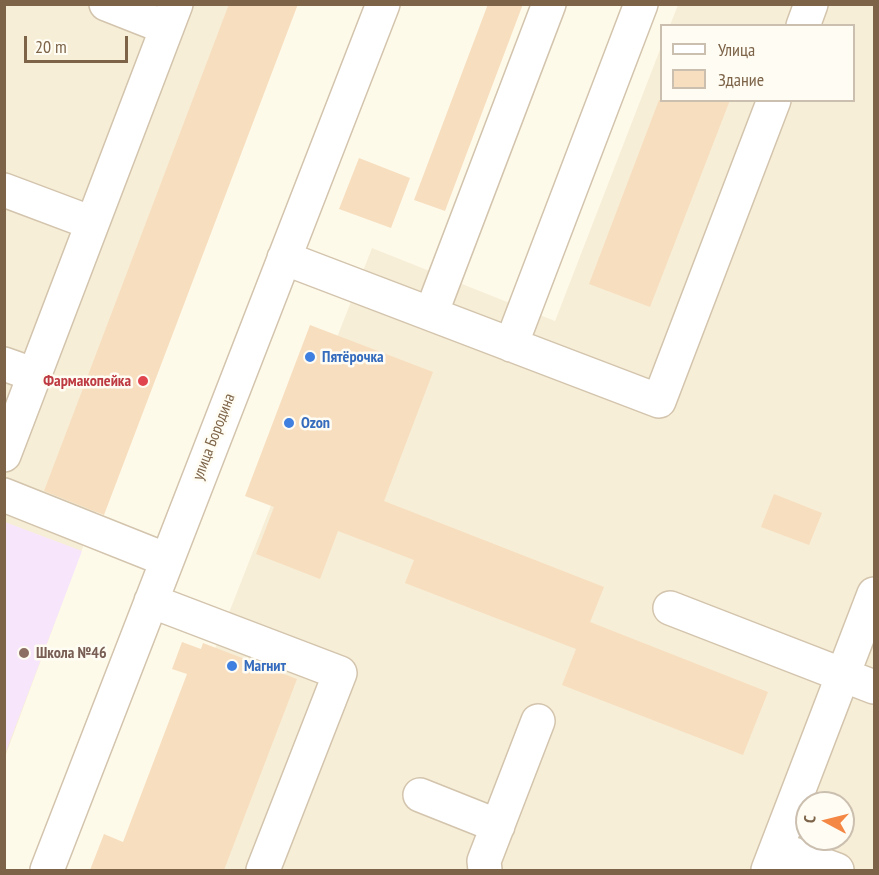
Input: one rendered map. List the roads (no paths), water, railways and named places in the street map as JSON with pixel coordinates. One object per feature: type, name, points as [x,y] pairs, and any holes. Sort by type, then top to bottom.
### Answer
[{"type":"street","points":[[4,455],[172,16],[106,4]]},
{"type":"street","name":"улица Бородина","points":[[46,870],[383,4]]},
{"type":"street","points":[[431,314],[549,4]]},
{"type":"street","points":[[511,345],[641,4]]},
{"type":"street","points":[[804,24],[811,4]]},
{"type":"street","points":[[284,258],[659,402],[773,102]]},
{"type":"street","points":[[4,190],[92,223]]},
{"type":"street","points":[[4,364],[34,375]]},
{"type":"street","points":[[4,495],[167,560]]},
{"type":"street","points":[[837,870],[773,859],[874,594]]},
{"type":"street","points":[[151,601],[340,673],[263,870]]},
{"type":"street","points":[[670,608],[874,687]]},
{"type":"street","points":[[485,870],[484,861],[538,721]]},
{"type":"street","points":[[420,795],[498,826]]},
{"type":"place","name":"Пятёрочка","points":[[310,357]]},
{"type":"place","name":"Фармакопейка","points":[[143,381]]},
{"type":"place","name":"Ozon","points":[[289,423]]},
{"type":"place","name":"Школа №46","points":[[24,653]]},
{"type":"place","name":"Магнит","points":[[232,666]]}]
